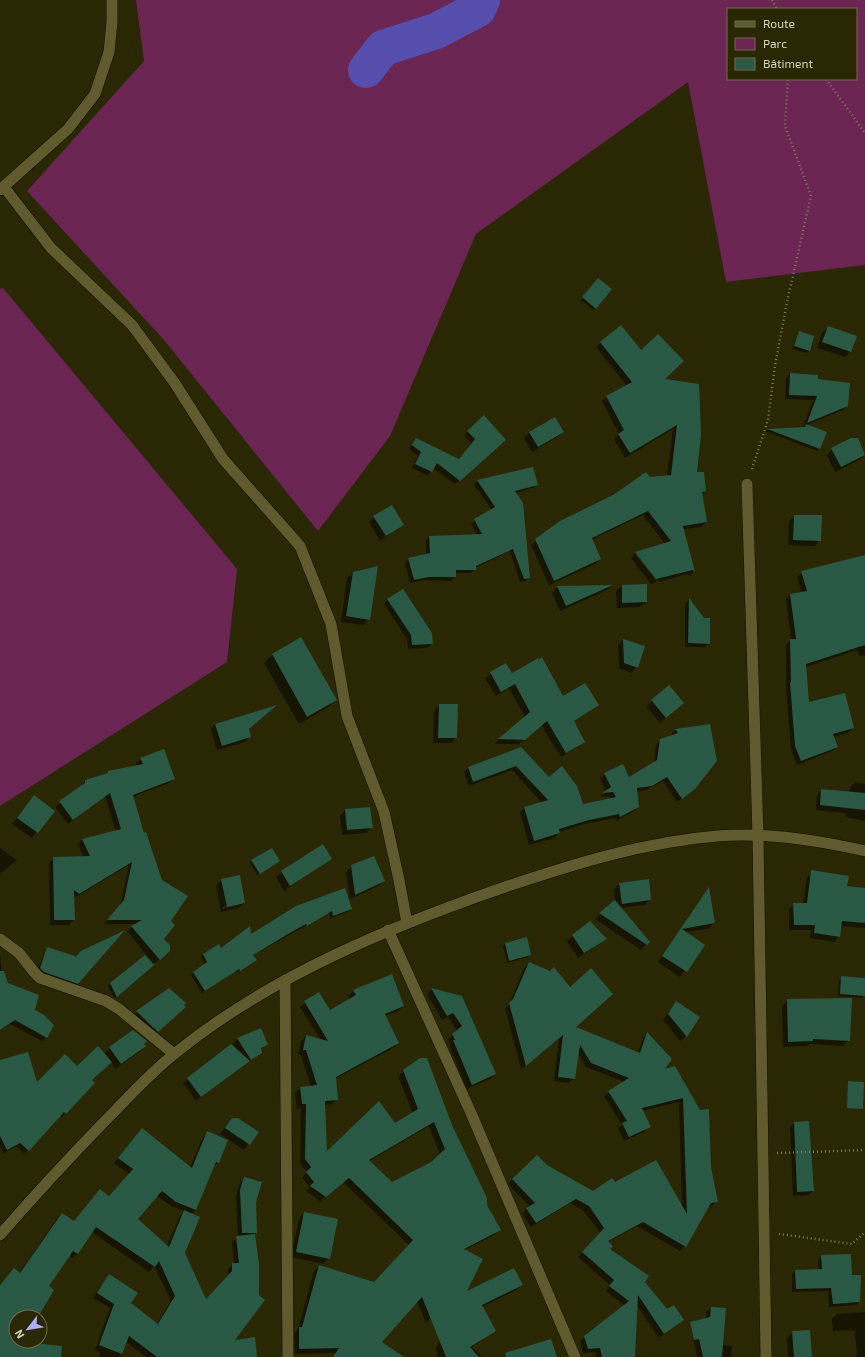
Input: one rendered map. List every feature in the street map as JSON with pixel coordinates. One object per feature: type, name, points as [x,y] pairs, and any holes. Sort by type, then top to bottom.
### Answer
[{"type":"street","points":[[112,0],[112,22],[109,52],[95,94],[68,129],[2,188],[51,248],[132,325],[174,382],[223,459],[300,546],[331,624],[347,716],[384,812],[407,923]]},
{"type":"street","points":[[747,484],[758,835],[766,1357]]},
{"type":"street","points":[[0,1235],[87,1140],[144,1081],[174,1054],[231,1013],[284,980],[388,930],[440,909],[562,868],[654,844],[718,836],[758,835],[826,842],[865,851]]},
{"type":"street","points":[[388,930],[471,1113],[575,1357]]},
{"type":"street","points":[[0,939],[19,953],[40,978],[106,1001],[119,1009],[174,1054]]},
{"type":"street","points":[[284,980],[288,1357]]},
{"type":"path","points":[[747,484],[768,420],[775,365],[811,196],[785,126],[788,80]]},
{"type":"path","points":[[827,80],[865,133]]},
{"type":"path","points":[[763,1154],[865,1150]]},
{"type":"path","points":[[764,1231],[798,1238],[852,1244],[865,1232]]},
{"type":"green space","points":[[136,0],[865,0],[865,265],[726,282],[688,82],[476,234],[390,436],[318,531],[164,340],[27,191],[144,61]]},
{"type":"green space","points":[[3,288],[237,569],[227,662],[0,806],[0,289]]},
{"type":"building","points":[[598,278],[612,289],[596,309],[582,297]]},
{"type":"building","points":[[621,325],[641,350],[658,334],[684,361],[665,379],[699,384],[701,435],[697,472],[704,472],[706,491],[702,492],[707,522],[683,526],[695,572],[693,570],[656,579],[635,552],[671,541],[648,511],[592,538],[601,559],[554,581],[535,539],[560,521],[613,495],[646,472],[650,477],[671,475],[677,425],[630,453],[618,434],[624,430],[606,396],[632,382],[600,342]]},
{"type":"building","points":[[828,326],[857,336],[851,352],[822,342]]},
{"type":"building","points":[[799,331],[814,336],[810,351],[794,346]]},
{"type":"building","points":[[790,373],[818,375],[818,379],[850,383],[848,406],[807,423],[817,396],[789,395]]},
{"type":"building","points":[[484,415],[506,440],[460,481],[437,463],[432,472],[415,464],[421,452],[412,445],[416,438],[459,459],[475,439],[467,431]]},
{"type":"building","points":[[555,417],[564,432],[538,447],[529,432]]},
{"type":"building","points":[[806,424],[827,432],[820,449],[767,429],[805,427]]},
{"type":"building","points":[[851,438],[858,438],[865,455],[841,467],[831,448]]},
{"type":"building","points":[[533,467],[538,485],[515,491],[523,503],[530,578],[524,579],[513,549],[476,566],[476,570],[456,570],[456,577],[429,577],[414,580],[408,558],[430,553],[429,536],[482,534],[474,519],[495,507],[477,480]]},
{"type":"building","points":[[392,505],[404,525],[386,536],[373,516]]},
{"type":"building","points":[[794,515],[822,515],[821,541],[793,540]]},
{"type":"building","points":[[865,555],[865,645],[806,664],[809,702],[845,693],[854,728],[833,734],[838,747],[801,761],[795,746],[790,682],[790,639],[796,639],[790,594],[807,591],[801,571]]},
{"type":"building","points":[[378,566],[370,620],[346,616],[353,572]]},
{"type":"building","points":[[647,584],[647,602],[622,603],[622,585]]},
{"type":"building","points":[[613,585],[566,606],[557,586]]},
{"type":"building","points":[[403,589],[432,633],[433,644],[412,645],[411,635],[387,599]]},
{"type":"building","points":[[689,598],[704,618],[710,618],[710,644],[688,643]]},
{"type":"building","points":[[301,637],[337,700],[307,717],[272,654]]},
{"type":"building","points":[[623,639],[645,646],[638,668],[624,663]]},
{"type":"building","points":[[542,657],[563,696],[585,683],[599,705],[574,721],[585,742],[566,753],[547,721],[525,740],[498,739],[530,712],[515,684],[501,692],[490,672],[506,663],[512,673]]},
{"type":"building","points":[[669,685],[684,703],[666,718],[651,700]]},
{"type":"building","points":[[439,704],[458,704],[457,738],[438,738]]},
{"type":"building","points":[[277,705],[249,729],[251,737],[222,746],[215,724]]},
{"type":"building","points":[[710,724],[717,761],[695,789],[682,799],[667,777],[652,786],[637,788],[639,807],[620,817],[619,814],[589,820],[559,829],[560,833],[534,841],[524,807],[548,800],[516,766],[473,782],[468,767],[521,747],[549,777],[562,766],[577,786],[583,804],[616,797],[613,792],[602,793],[611,787],[604,773],[623,764],[629,777],[657,760],[660,739],[678,733],[675,729]]},
{"type":"building","points":[[164,749],[175,779],[133,795],[144,833],[146,832],[162,880],[188,896],[171,921],[175,925],[164,939],[170,945],[170,951],[160,960],[131,926],[142,920],[107,920],[124,900],[132,862],[79,894],[74,890],[75,920],[54,920],[53,857],[90,856],[82,839],[121,829],[110,793],[73,820],[59,801],[85,783],[85,780],[108,773],[108,771],[143,764],[140,758]]},
{"type":"building","points":[[821,789],[865,793],[865,810],[820,805]]},
{"type":"building","points":[[34,795],[55,811],[38,833],[17,818]]},
{"type":"building","points":[[370,807],[373,828],[347,830],[345,809]]},
{"type":"building","points":[[323,844],[332,859],[290,886],[281,871]]},
{"type":"building","points":[[272,848],[280,861],[260,874],[251,860]]},
{"type":"building","points":[[374,856],[385,881],[355,895],[351,865]]},
{"type":"building","points":[[811,870],[849,876],[847,886],[865,888],[865,923],[842,921],[840,937],[814,933],[815,925],[794,925],[793,903],[807,903]]},
{"type":"building","points":[[240,875],[245,903],[227,907],[221,879]]},
{"type":"building","points":[[649,879],[651,900],[622,904],[619,883]]},
{"type":"building","points":[[709,887],[715,923],[682,929],[705,945],[687,972],[662,956]]},
{"type":"building","points":[[345,888],[352,909],[333,916],[332,911],[307,926],[306,924],[288,934],[253,955],[257,960],[240,971],[239,969],[205,991],[193,972],[207,962],[203,954],[219,944],[221,948],[250,926],[251,934],[296,906]]},
{"type":"building","points":[[615,900],[650,942],[647,945],[599,913]]},
{"type":"building","points":[[590,921],[607,939],[584,953],[572,935]]},
{"type":"building","points":[[125,930],[78,984],[44,972],[40,968],[47,947],[75,957],[81,951]]},
{"type":"building","points":[[527,937],[531,955],[509,961],[505,943]]},
{"type":"building","points":[[145,955],[154,965],[117,997],[110,983]]},
{"type":"building","points":[[529,962],[550,971],[554,967],[570,987],[591,968],[613,994],[576,1027],[640,1053],[647,1032],[672,1059],[665,1069],[675,1066],[700,1110],[709,1109],[711,1167],[718,1202],[711,1203],[686,1247],[643,1222],[608,1241],[613,1246],[610,1249],[649,1276],[645,1282],[667,1309],[674,1305],[684,1320],[664,1334],[638,1295],[635,1357],[602,1357],[600,1348],[588,1349],[584,1336],[629,1301],[609,1286],[614,1280],[582,1252],[604,1228],[589,1206],[576,1199],[536,1223],[526,1208],[535,1203],[512,1179],[537,1155],[547,1165],[593,1191],[612,1178],[615,1182],[656,1160],[687,1214],[683,1098],[642,1108],[651,1127],[629,1137],[622,1123],[627,1121],[608,1091],[629,1078],[591,1063],[580,1045],[575,1079],[558,1077],[563,1035],[526,1066],[509,1003],[513,999]]},
{"type":"building","points":[[0,971],[4,971],[8,983],[39,995],[35,1010],[44,1015],[54,1025],[47,1038],[15,1020],[0,1030]]},
{"type":"building","points":[[392,974],[404,1006],[385,1014],[399,1043],[336,1077],[338,1100],[325,1101],[327,1151],[379,1101],[395,1123],[418,1109],[403,1070],[420,1058],[427,1058],[452,1125],[487,1198],[487,1205],[501,1230],[464,1249],[483,1259],[467,1291],[514,1268],[523,1285],[482,1305],[496,1331],[470,1347],[479,1357],[446,1357],[422,1297],[382,1342],[404,1357],[333,1357],[339,1348],[299,1349],[299,1327],[302,1327],[319,1265],[374,1282],[413,1240],[349,1178],[326,1197],[310,1186],[314,1182],[306,1172],[311,1167],[305,1159],[306,1104],[302,1104],[300,1087],[317,1085],[306,1050],[303,1050],[306,1035],[328,1041],[304,1001],[319,992],[330,1010],[356,995],[353,990]],"holes":[[[434,1122],[445,1149],[431,1162],[392,1182],[369,1160]]]},
{"type":"building","points":[[841,976],[865,978],[865,996],[840,994]]},
{"type":"building","points":[[169,988],[186,1003],[184,1005],[186,1007],[158,1032],[136,1011]]},
{"type":"building","points":[[431,988],[462,996],[496,1074],[472,1085],[453,1040],[455,1040],[452,1034],[462,1026],[453,1013],[447,1016]]},
{"type":"building","points":[[852,998],[850,1041],[813,1039],[813,1041],[788,1042],[787,999]]},
{"type":"building","points":[[676,1001],[700,1017],[687,1037],[668,1014]]},
{"type":"building","points":[[261,1028],[268,1045],[261,1048],[262,1053],[251,1060],[237,1038]]},
{"type":"building","points":[[133,1030],[147,1041],[144,1044],[146,1046],[121,1064],[109,1047]]},
{"type":"building","points":[[231,1044],[250,1061],[201,1097],[187,1078]]},
{"type":"building","points":[[98,1046],[112,1062],[92,1080],[95,1083],[66,1114],[64,1112],[29,1151],[20,1143],[7,1150],[0,1136],[0,1060],[28,1052],[37,1082],[65,1054],[77,1066]]},
{"type":"building","points":[[848,1081],[864,1082],[863,1109],[847,1108]]},
{"type":"building","points":[[232,1118],[238,1118],[259,1132],[250,1145],[225,1128]]},
{"type":"building","points":[[809,1121],[814,1191],[797,1192],[794,1122]]},
{"type":"building","points":[[142,1128],[192,1168],[207,1131],[228,1140],[219,1163],[216,1162],[196,1210],[176,1202],[162,1191],[138,1219],[169,1247],[184,1210],[200,1217],[185,1253],[206,1299],[232,1271],[232,1263],[239,1263],[236,1236],[255,1234],[259,1264],[259,1295],[265,1300],[235,1340],[255,1337],[257,1357],[157,1357],[129,1336],[122,1354],[99,1345],[114,1304],[97,1293],[109,1274],[138,1293],[131,1303],[158,1324],[175,1296],[159,1261],[155,1267],[96,1227],[78,1254],[73,1251],[49,1286],[54,1290],[43,1309],[8,1309],[8,1349],[48,1349],[48,1344],[62,1346],[61,1357],[0,1357],[0,1285],[14,1268],[20,1273],[62,1213],[74,1221],[100,1189],[109,1196],[133,1169],[118,1158]]},
{"type":"building","points":[[244,1177],[262,1182],[256,1202],[257,1233],[242,1233],[240,1190]]},
{"type":"building","points":[[304,1212],[338,1219],[330,1259],[296,1252]]},
{"type":"building","points":[[851,1254],[852,1275],[861,1275],[860,1302],[833,1304],[831,1288],[796,1289],[795,1270],[822,1269],[821,1255]]},
{"type":"building","points":[[711,1307],[726,1308],[722,1357],[703,1357],[699,1339],[694,1340],[690,1322],[710,1317]]},
{"type":"building","points":[[810,1330],[812,1357],[794,1357],[792,1331]]},
{"type":"building","points":[[551,1339],[557,1357],[506,1357],[505,1353]]},
{"type":"waterway","points":[[366,70],[383,48],[436,31],[478,9],[482,0]]}]
